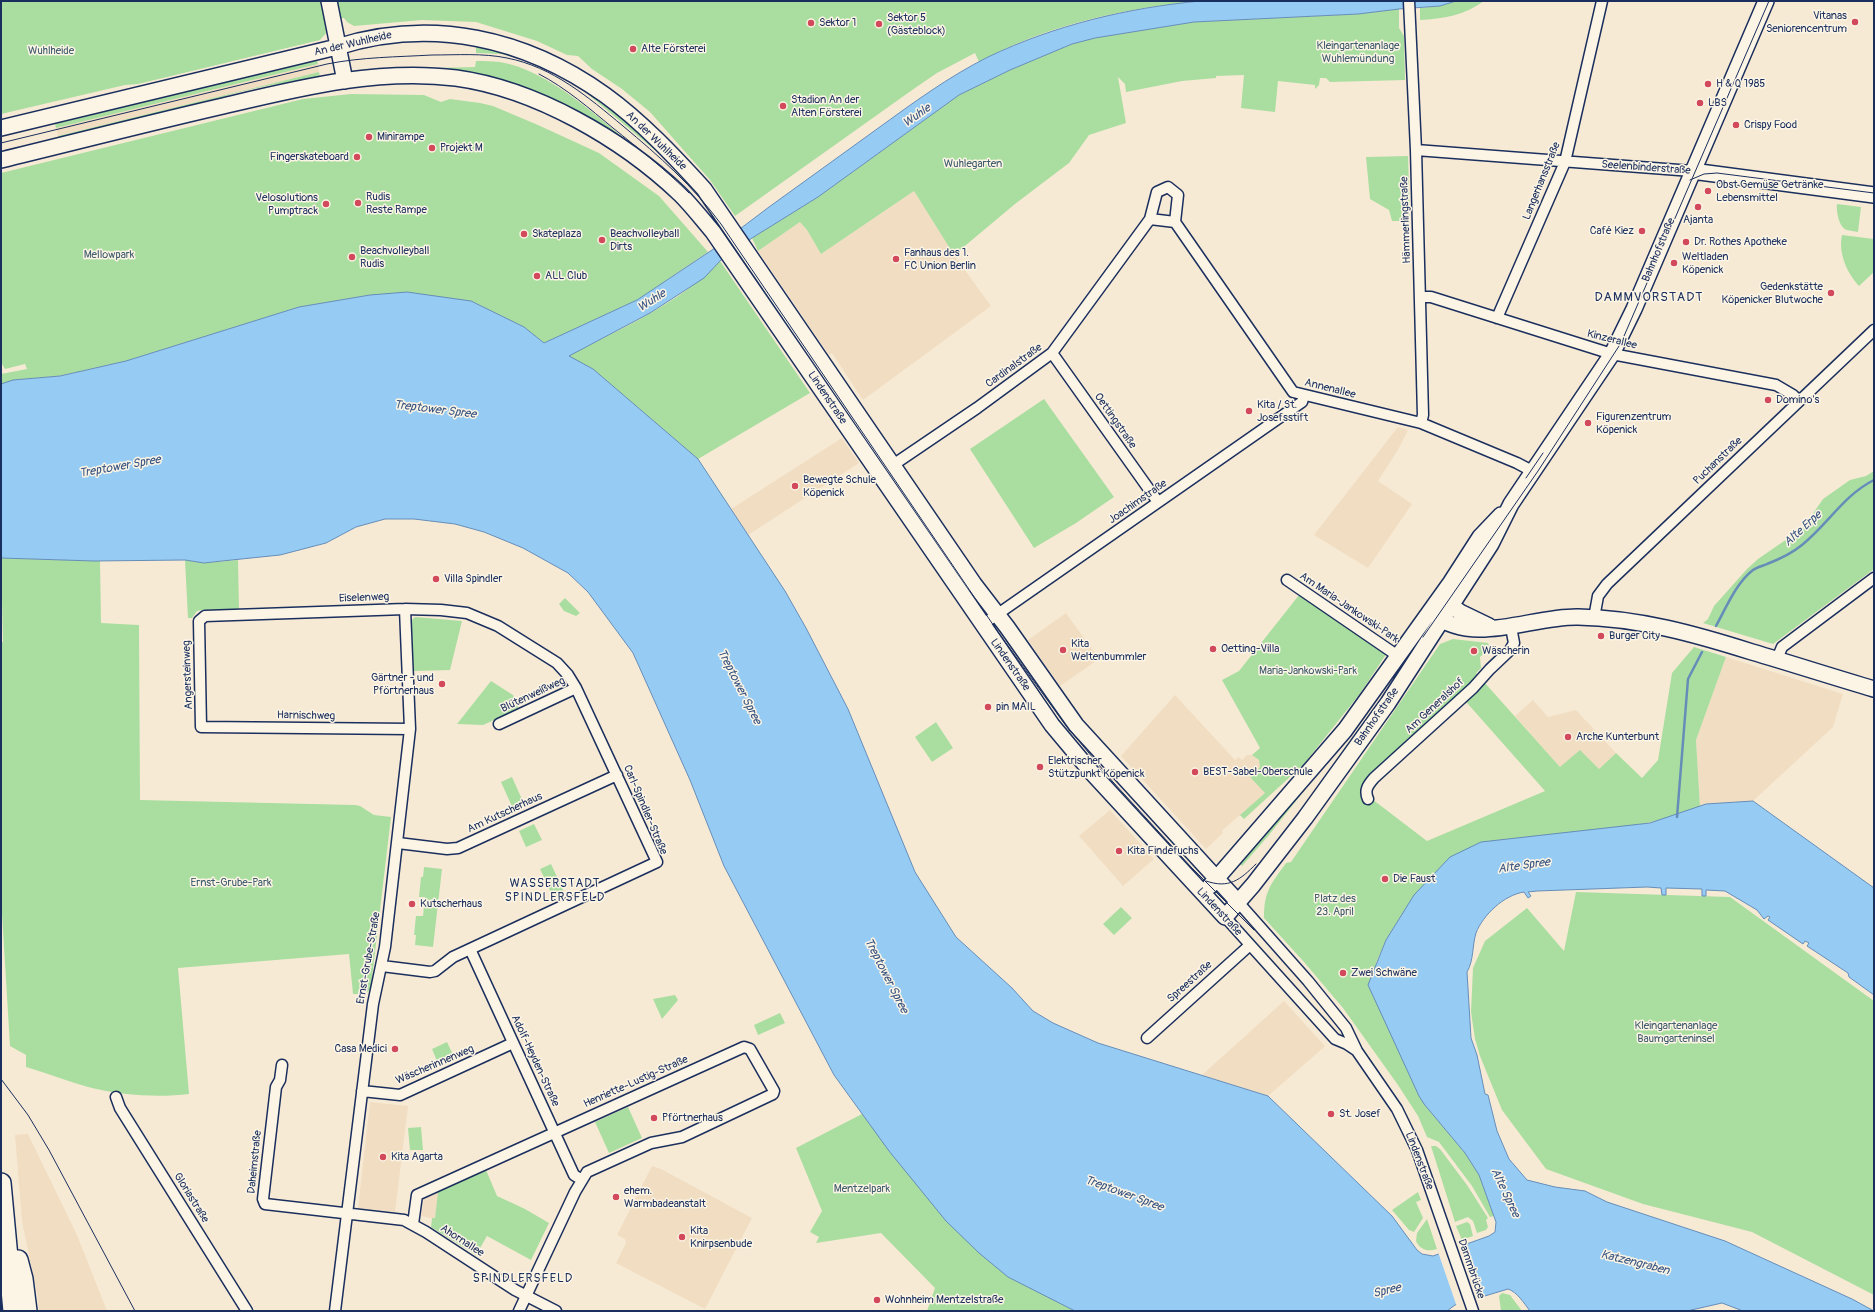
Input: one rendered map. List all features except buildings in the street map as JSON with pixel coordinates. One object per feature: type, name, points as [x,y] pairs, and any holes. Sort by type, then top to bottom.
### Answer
[{"type":"highway","points":[[1,1183],[13,1311]]},
{"type":"highway","points":[[4,1206],[23,1279],[27,1311]]},
{"type":"highway","points":[[1,1301],[2,1311]]},
{"type":"main road","points":[[328,1],[345,81]]},
{"type":"main road","name":"Bahnhofstraße","points":[[1225,917],[1331,782],[1388,703],[1480,537],[1511,504],[1534,472],[1612,354],[1634,309],[1766,1]]},
{"type":"main road","name":"An der Wuhlheide","points":[[1,128],[338,47],[360,40],[401,33],[464,35],[536,57],[585,82],[623,110],[699,184],[739,239]]},
{"type":"main road","name":"An der Wuhlheide","points":[[1,160],[262,97],[361,78],[397,76],[456,78],[498,88],[541,103],[580,122],[630,153],[681,195],[725,249]]},
{"type":"main road","name":"Seelenbinderstraße","points":[[1692,171],[1874,195]]},
{"type":"main road","name":"Lindenstraße","points":[[739,239],[974,584],[998,614],[1076,725],[1238,902]]},
{"type":"main road","name":"Lindenstraße","points":[[725,249],[1052,725],[1076,755],[1225,917]]},
{"type":"main road","points":[[1445,602],[1494,628]]},
{"type":"main road","points":[[1436,616],[1454,626],[1479,629],[1511,627],[1550,618],[1594,618],[1642,624],[1686,632],[1874,689]]},
{"type":"main road","name":"Bahnhofstraße","points":[[1204,895],[1216,879],[1345,730],[1398,656],[1436,616]]},
{"type":"street","name":"Hämmerlingstraße","points":[[1409,1],[1421,297],[1424,416],[1421,423]]},
{"type":"street","name":"Langerhansstraße","points":[[1497,318],[1565,162],[1602,1]]},
{"type":"street","name":"Seelenbinderstraße","points":[[1416,150],[1692,171]]},
{"type":"street","points":[[1168,187],[1178,195],[1174,222],[1150,218],[1157,192],[1168,187]]},
{"type":"street","name":"Cardinalstraße","points":[[893,465],[977,408],[1052,353],[1150,218]]},
{"type":"street","name":"Annenallee","points":[[1174,222],[1293,392],[1304,396],[1421,423],[1517,463],[1534,472]]},
{"type":"street","name":"Kinzerallee","points":[[1421,297],[1431,297],[1612,354],[1776,385],[1793,395],[1798,401]]},
{"type":"street","name":"Puchanstraße","points":[[1594,618],[1596,602],[1607,584],[1874,330]]},
{"type":"street","name":"Oettingstraße","points":[[1052,353],[1158,502]]},
{"type":"street","name":"Joachimstraße","points":[[982,624],[1302,402],[1304,396]]},
{"type":"street","points":[[1777,659],[1782,647],[1874,578]]},
{"type":"street","name":"Am Maria-Jankowski-Park","points":[[1287,580],[1398,656]]},
{"type":"street","name":"Eiselenweg","points":[[198,622],[205,616],[405,609],[440,610],[467,614],[498,626],[526,642]]},
{"type":"street","name":"Ernst-Grube-Straße","points":[[335,1311],[373,1004],[382,966],[398,843],[410,729],[405,609]]},
{"type":"street","name":"Angersteinweg","points":[[198,622],[202,727]]},
{"type":"street","name":"Am Generalshof","points":[[1368,799],[1366,795],[1368,786],[1374,778],[1473,688],[1510,650],[1514,643],[1511,627]]},
{"type":"street","name":"Carl-Spindler-Straße","points":[[382,966],[430,972],[435,971],[453,957],[657,862],[576,688],[568,675],[557,663],[526,642]]},
{"type":"street","name":"Blütenweißweg","points":[[499,724],[576,688]]},
{"type":"street","name":"Harnischweg","points":[[202,727],[410,729]]},
{"type":"street","name":"Am Kutscherhaus","points":[[398,843],[447,849],[458,848],[617,775]]},
{"type":"street","name":"Lindenstraße","points":[[1238,902],[1335,1012],[1346,1028],[1357,1051],[1397,1109],[1410,1134],[1447,1235]]},
{"type":"street","name":"Lindenstraße","points":[[1225,917],[1335,1039],[1347,1044],[1357,1051]]},
{"type":"street","name":"Spreestraße","points":[[1147,1038],[1250,945]]},
{"type":"street","name":"Adolf-Heyden-Straße","points":[[470,949],[574,1175],[582,1180]]},
{"type":"street","name":"Wäscherinnenweg","points":[[362,1091],[400,1095],[513,1043]]},
{"type":"street","name":"Henriette-Lustig-Straße","points":[[413,1224],[417,1195],[744,1047],[750,1049],[774,1091],[773,1094],[679,1138],[646,1145],[587,1172],[582,1180]]},
{"type":"street","name":"Daheimstraße","points":[[282,1065],[280,1080],[276,1087],[262,1199],[265,1204],[270,1205],[346,1214]]},
{"type":"street","name":"Gloriastraße","points":[[116,1097],[120,1108],[247,1311]]},
{"type":"street","points":[[519,1311],[582,1180]]},
{"type":"street","name":"Ahornallee","points":[[346,1214],[404,1220],[413,1224],[526,1296],[556,1311]]},
{"type":"street","name":"Dammbrücke","points":[[1447,1235],[1473,1311]]},
{"type":"shaded area","points":[[318,64],[319,72],[58,136],[56,128]]},
{"type":"shaded area","points":[[914,191],[954,255],[991,306],[863,400],[832,353],[829,355],[758,251],[800,222],[807,230],[821,254]]},
{"type":"shaded area","points":[[1398,427],[1408,430],[1399,448],[1378,481],[1412,504],[1368,568],[1314,535]]},
{"type":"shaded area","name":"Bewegte Schule Köpenick","points":[[842,438],[859,463],[748,535],[731,509]]},
{"type":"shaded area","name":"Kita Weltenbummler","points":[[1066,613],[1099,659],[1060,686],[1028,640]]},
{"type":"shaded area","points":[[1726,657],[1843,694],[1833,727],[1753,801],[1706,804],[1700,807],[1696,740]]},
{"type":"shaded area","name":"BEST-Sabel-Oberschule","points":[[1175,695],[1235,760],[1239,757],[1242,760],[1247,755],[1252,755],[1259,760],[1265,793],[1225,828],[1222,831],[1223,833],[1206,849],[1121,756]]},
{"type":"shaded area","name":"Arche Kunterbunt","points":[[1533,700],[1548,717],[1576,710],[1616,753],[1599,769],[1560,767],[1515,716]]},
{"type":"shaded area","name":"Kita Findefuchs","points":[[1110,810],[1154,859],[1123,886],[1079,836]]},
{"type":"shaded area","points":[[1284,1001],[1325,1046],[1323,1048],[1268,1096],[1202,1075]]},
{"type":"shaded area","name":"Kita Agarta","points":[[370,1102],[408,1106],[395,1212],[358,1208]]},
{"type":"shaded area","points":[[28,1134],[77,1235],[107,1311],[39,1311],[38,1298],[22,1222],[15,1135]]},
{"type":"shaded area","name":"Kita Knirpsenbude","points":[[652,1166],[661,1169],[752,1218],[705,1309],[616,1263],[626,1243],[625,1239],[617,1235]]},
{"type":"shaded area","points":[[438,1192],[435,1219],[421,1216],[424,1199]]},
{"type":"green space","name":"Wuhlheide","points":[[1,1],[321,1],[327,32],[320,40],[138,84],[125,85],[1,114]]},
{"type":"green space","name":"Stadion An der Alten Försterei","points":[[335,1],[1200,1],[1143,8],[1086,20],[1031,38],[979,62],[975,53],[937,73],[735,216],[710,180],[650,112],[622,89],[592,69],[578,56],[567,55],[537,41],[476,22],[422,20],[354,26],[347,22],[344,18],[340,18]]},
{"type":"green space","points":[[1456,1],[1484,1],[1461,13],[1437,19],[1420,20],[1420,8],[1440,6]]},
{"type":"green space","points":[[1399,9],[1399,28],[1404,36],[1405,80],[1330,82],[1326,78],[1320,78],[1319,85],[1315,89],[1315,85],[1278,81],[1275,112],[1241,108],[1244,75],[1216,76],[1216,78],[1182,81],[1126,92],[1125,84],[1118,77],[1126,123],[1089,135],[1069,163],[1015,204],[954,255],[914,191],[821,254],[807,230],[800,222],[758,251],[752,238],[818,197],[959,95],[1010,70],[1072,44],[1094,38],[1194,22],[1358,14]]},
{"type":"green space","points":[[476,43],[550,69],[602,98],[676,165],[722,220],[675,167],[577,85],[555,73],[523,60],[502,54],[476,53]]},
{"type":"green space","points":[[317,60],[318,64],[56,128],[55,124]]},
{"type":"green space","points":[[476,61],[500,62],[518,67],[537,75],[573,97],[638,150],[588,118],[549,100],[391,69],[475,67]]},
{"type":"green space","points":[[319,72],[320,77],[242,91],[197,107],[59,140],[58,136]]},
{"type":"green space","name":"Mellowpark","points":[[351,94],[424,95],[441,102],[450,99],[480,103],[493,106],[538,125],[599,153],[659,196],[708,252],[637,300],[544,343],[524,327],[471,301],[370,295],[299,307],[126,361],[59,376],[13,380],[1,384],[1,374],[27,369],[25,364],[5,369],[2,364],[1,173],[303,99]]},
{"type":"green space","points":[[1408,156],[1410,221],[1392,221],[1389,210],[1370,199],[1366,157]]},
{"type":"green space","points":[[1837,204],[1861,207],[1858,232],[1844,229],[1840,223]]},
{"type":"green space","points":[[1842,235],[1874,239],[1874,272],[1859,286],[1847,269],[1842,256]]},
{"type":"green space","points":[[720,261],[810,393],[698,459],[593,369],[568,356],[668,303],[704,276]]},
{"type":"green space","points":[[1044,399],[1114,497],[1076,523],[1034,548],[970,449]]},
{"type":"green space","points":[[1874,471],[1874,569],[1773,644],[1703,623],[1708,619],[1714,606],[1747,569],[1758,559],[1803,528],[1823,499],[1850,480],[1866,476]]},
{"type":"green space","name":"Ernst-Grube-Park","points":[[1,558],[100,561],[101,623],[139,625],[140,800],[355,805],[360,806],[374,815],[391,817],[371,986],[369,991],[364,994],[353,994],[349,954],[178,968],[189,1094],[151,1096],[112,1092],[88,1087],[26,1067],[26,1055],[10,1046],[1,897],[1,642],[3,642]]},
{"type":"green space","points":[[185,560],[204,563],[238,560],[239,609],[202,610],[197,611],[192,618],[188,618]]},
{"type":"green space","name":"Maria-Jankowski-Park","points":[[1299,595],[1387,653],[1359,695],[1303,765],[1244,819],[1240,815],[1265,793],[1250,777],[1260,767],[1259,760],[1252,755],[1260,748],[1222,680],[1239,671]]},
{"type":"green space","points":[[565,598],[580,613],[576,616],[564,611],[559,604]]},
{"type":"green space","points":[[415,617],[462,621],[450,670],[413,671],[411,621]]},
{"type":"green space","name":"Platz des 23. April","points":[[1453,639],[1488,643],[1490,648],[1480,657],[1481,668],[1476,673],[1560,767],[1580,750],[1599,769],[1616,753],[1642,778],[1658,760],[1672,673],[1694,647],[1726,657],[1696,740],[1700,807],[1668,818],[1635,825],[1414,895],[1386,940],[1376,963],[1396,1035],[1408,1070],[1424,1104],[1465,1153],[1479,1175],[1494,1216],[1490,1217],[1472,1186],[1439,1142],[1427,1137],[1418,1116],[1398,1085],[1343,1008],[1264,918],[1265,901],[1272,883],[1286,863],[1291,862],[1440,644]],"holes":[[[1460,695],[1545,791],[1427,841],[1368,796],[1369,776]]]},
{"type":"green space","points":[[491,681],[513,695],[519,709],[483,725],[457,724]]},
{"type":"green space","points":[[936,722],[953,748],[932,762],[915,737]]},
{"type":"green space","points":[[1352,728],[1353,729],[1269,835],[1242,866],[1240,864]]},
{"type":"green space","points":[[512,777],[525,806],[514,811],[501,782]]},
{"type":"green space","points":[[534,824],[542,840],[526,847],[519,831]]},
{"type":"green space","points":[[551,864],[565,894],[554,899],[540,869]]},
{"type":"green space","points":[[424,867],[442,869],[433,947],[415,945],[416,935],[414,935],[416,916],[423,916],[425,897],[419,897],[421,877],[423,877]]},
{"type":"green space","name":"Kleingartenanlage Baumgarteninsel","points":[[1576,892],[1730,897],[1874,1001],[1874,1295],[1752,1232],[1643,1204],[1546,1169],[1502,1110],[1480,1056],[1475,1039],[1471,1012],[1473,968],[1485,941],[1527,908],[1564,951]]},
{"type":"green space","points":[[1121,907],[1132,918],[1114,935],[1103,924]]},
{"type":"green space","points":[[675,995],[678,1000],[662,1019],[653,999]]},
{"type":"green space","points":[[780,1013],[785,1023],[758,1035],[754,1025]]},
{"type":"green space","points":[[447,1042],[455,1059],[439,1066],[432,1049]]},
{"type":"green space","points":[[628,1107],[642,1138],[609,1153],[595,1122]]},
{"type":"green space","name":"Mentzelpark","points":[[862,1114],[946,1221],[1055,1300],[1075,1311],[927,1311],[935,1288],[881,1233],[816,1243],[819,1237],[810,1232],[822,1211],[796,1148]]},
{"type":"green space","points":[[421,1127],[423,1150],[410,1150],[408,1128]]},
{"type":"green space","points":[[1431,1146],[1436,1146],[1440,1149],[1467,1185],[1488,1218],[1486,1220],[1488,1227],[1486,1230],[1477,1233],[1473,1221],[1468,1217],[1455,1222]]},
{"type":"green space","points":[[486,1170],[497,1196],[525,1209],[549,1223],[531,1260],[487,1236],[476,1255],[431,1227],[432,1218],[435,1218],[438,1192]]},
{"type":"green space","points":[[1418,1192],[1421,1200],[1416,1202],[1423,1218],[1414,1232],[1409,1230],[1392,1210]]},
{"type":"green space","points":[[1427,1219],[1437,1249],[1425,1250],[1416,1241],[1417,1233]]},
{"type":"green space","points":[[1467,1222],[1470,1224],[1473,1236],[1462,1240],[1456,1226]]},
{"type":"green space","points":[[1502,1293],[1510,1295],[1522,1311],[1501,1311],[1499,1296]]},
{"type":"water","points":[[1200,1],[1456,1],[1440,6],[1358,14],[1194,22],[1095,38],[1072,44],[1010,70],[959,95],[818,197],[752,238],[720,261],[704,278],[650,313],[569,356],[593,369],[698,459],[785,591],[806,628],[848,709],[915,872],[956,937],[1012,988],[1033,1011],[1053,1023],[1098,1043],[1268,1096],[1392,1216],[1417,1250],[1422,1254],[1433,1256],[1489,1236],[1495,1232],[1496,1222],[1479,1175],[1465,1153],[1419,1096],[1368,985],[1386,940],[1414,895],[1450,857],[1481,842],[1650,823],[1706,804],[1753,801],[1874,888],[1874,995],[1849,977],[1848,973],[1807,946],[1809,943],[1805,941],[1803,944],[1768,920],[1770,917],[1768,916],[1764,919],[1757,910],[1725,891],[1706,890],[1706,896],[1702,896],[1702,889],[1666,888],[1666,895],[1662,895],[1661,888],[1647,887],[1537,891],[1528,892],[1531,896],[1528,898],[1524,892],[1516,894],[1495,907],[1479,926],[1476,933],[1471,963],[1467,972],[1471,1038],[1477,1055],[1485,1094],[1488,1095],[1497,1131],[1509,1159],[1527,1180],[1555,1187],[1585,1191],[1607,1202],[1725,1241],[1852,1299],[1874,1311],[1743,1311],[1722,1303],[1687,1311],[1530,1311],[1517,1295],[1508,1289],[1455,1305],[1447,1311],[1075,1311],[1008,1277],[979,1253],[946,1221],[889,1151],[834,1075],[724,866],[690,780],[633,653],[588,592],[568,573],[523,548],[484,532],[455,524],[414,519],[385,519],[356,527],[326,543],[280,555],[204,563],[185,560],[94,561],[1,558],[1,384],[13,380],[60,376],[126,361],[299,307],[370,295],[407,292],[471,301],[524,327],[544,343],[637,300],[712,250],[917,100],[959,73],[988,57],[1065,27],[1119,13]]},
{"type":"pier","points":[[1463,1244],[1482,1298],[1457,1307],[1438,1252]]},
{"type":"waterway","name":"Alte Erpe","points":[[1716,626],[1732,596],[1747,575],[1755,569],[1790,554],[1811,537],[1863,486],[1874,480]]},
{"type":"waterway","name":"Alte Erpe","points":[[1677,817],[1688,679],[1702,652]]},
{"type":"tram line","points":[[1423,637],[1538,471],[1621,343],[1769,1]]},
{"type":"tram line","points":[[1,143],[327,64],[353,60],[432,55],[489,55],[524,62],[540,68],[569,84],[597,104],[650,149],[687,184],[710,210],[998,632],[1064,723],[1113,782],[1191,867],[1254,930]]},
{"type":"tram line","points":[[539,74],[587,106],[661,167],[689,193]]},
{"type":"tram line","points":[[1690,180],[1704,174],[1717,173],[1874,193]]},
{"type":"tram line","points":[[1526,478],[1543,453]]},
{"type":"tram line","points":[[1206,881],[1221,884],[1234,882],[1245,875],[1256,864]]},
{"type":"tram line","points":[[1,1079],[28,1115],[49,1150],[135,1311]]},
{"type":"place","name":"Vitanas Seniorencentrum","points":[[1855,22]]},
{"type":"place","name":"Sektor 1","points":[[811,23]]},
{"type":"place","name":"Sektor 5 (Gästeblock)","points":[[879,24]]},
{"type":"place","name":"Alte Försterei","points":[[633,49]]},
{"type":"place","name":"H & Q 1985","points":[[1708,84]]},
{"type":"place","name":"LBS","points":[[1700,103]]},
{"type":"place","name":"Stadion An der Alten Försterei","points":[[783,106]]},
{"type":"place","name":"Crispy Food","points":[[1736,125]]},
{"type":"place","name":"Minirampe","points":[[369,137]]},
{"type":"place","name":"Projekt M","points":[[432,148]]},
{"type":"place","name":"Fingerskateboard","points":[[357,157]]},
{"type":"place","name":"Obst Gemüse Getränke Lebensmittel","points":[[1708,191]]},
{"type":"place","name":"Rudis Reste Rampe","points":[[358,203]]},
{"type":"place","name":"Velosolutions Pumptrack","points":[[326,204]]},
{"type":"place","name":"Ajanta","points":[[1698,207]]},
{"type":"place","name":"Café Kiez","points":[[1642,231]]},
{"type":"place","name":"Skateplaza","points":[[524,234]]},
{"type":"place","name":"Beachvolleyball Dirts","points":[[602,240]]},
{"type":"place","name":"Dr. Rothes Apotheke","points":[[1686,242]]},
{"type":"place","name":"Beachvolleyball Rudis","points":[[352,257]]},
{"type":"place","name":"Fanhaus des 1. FC Union Berlin","points":[[896,259]]},
{"type":"place","name":"Weltladen Köpenick","points":[[1674,263]]},
{"type":"place","name":"ALL Club","points":[[537,276]]},
{"type":"place","name":"Gedenkstätte Köpenicker Blutwoche","points":[[1831,293]]},
{"type":"place","name":"Domino's","points":[[1768,400]]},
{"type":"place","name":"Kita / St. Josefsstift","points":[[1249,411]]},
{"type":"place","name":"Figurenzentrum Köpenick","points":[[1588,423]]},
{"type":"place","name":"Bewegte Schule Köpenick","points":[[795,486]]},
{"type":"place","name":"Villa Spindler","points":[[436,579]]},
{"type":"place","name":"Burger City","points":[[1601,636]]},
{"type":"place","name":"Oetting-Villa","points":[[1213,649]]},
{"type":"place","name":"Kita Weltenbummler","points":[[1063,650]]},
{"type":"place","name":"Wäscherin","points":[[1474,651]]},
{"type":"place","name":"Gärtner - und Pförtnerhaus","points":[[442,684]]},
{"type":"place","name":"pin MAIL","points":[[988,707]]},
{"type":"place","name":"Arche Kunterbunt","points":[[1568,737]]},
{"type":"place","name":"Elektrischer Stützpunkt Köpenick","points":[[1040,767]]},
{"type":"place","name":"BEST-Sabel-Oberschule","points":[[1195,772]]},
{"type":"place","name":"Kita Findefuchs","points":[[1119,851]]},
{"type":"place","name":"Die Faust","points":[[1385,879]]},
{"type":"place","name":"Kutscherhaus","points":[[412,904]]},
{"type":"place","name":"Zwei Schwäne","points":[[1343,973]]},
{"type":"place","name":"Casa Medici","points":[[395,1049]]},
{"type":"place","name":"St. Josef","points":[[1331,1114]]},
{"type":"place","name":"Pförtnerhaus","points":[[654,1118]]},
{"type":"place","name":"Kita Agarta","points":[[383,1157]]},
{"type":"place","name":"ehem. Warmbadeanstalt","points":[[616,1197]]},
{"type":"place","name":"Kita Knirpsenbude","points":[[682,1237]]},
{"type":"place","name":"Wohnheim Mentzelstraße","points":[[877,1300]]},
{"type":"district","name":"DAMMVORSTADT","points":[[1649,298]]},
{"type":"district","name":"WASSERSTADT SPINDLERSFELD","points":[[555,891]]},
{"type":"district","name":"SPINDLERSFELD","points":[[523,1279]]},
{"type":"park label","name":"Kleingartenanlage Wuhlemündung","points":[[1358,52]]},
{"type":"park label","name":"Wuhlegarten","points":[[973,164]]},
{"type":"water label","name":"Wuhle","points":[[917,116]]},
{"type":"water label","name":"Wuhle","points":[[652,301]]},
{"type":"water label","name":"Treptower Spree","points":[[435,410]]},
{"type":"water label","name":"Treptower Spree","points":[[120,467]]},
{"type":"water label","name":"Treptower Spree","points":[[739,687]]},
{"type":"water label","name":"Alte Spree","points":[[1524,866]]},
{"type":"water label","name":"Treptower Spree","points":[[886,976]]},
{"type":"water label","name":"Alte Spree","points":[[1505,1193]]},
{"type":"water label","name":"Treptower Spree","points":[[1124,1194]]},
{"type":"water label","name":"Katzengraben","points":[[1635,1263]]},
{"type":"water label","name":"Spree","points":[[1387,1291]]}]
